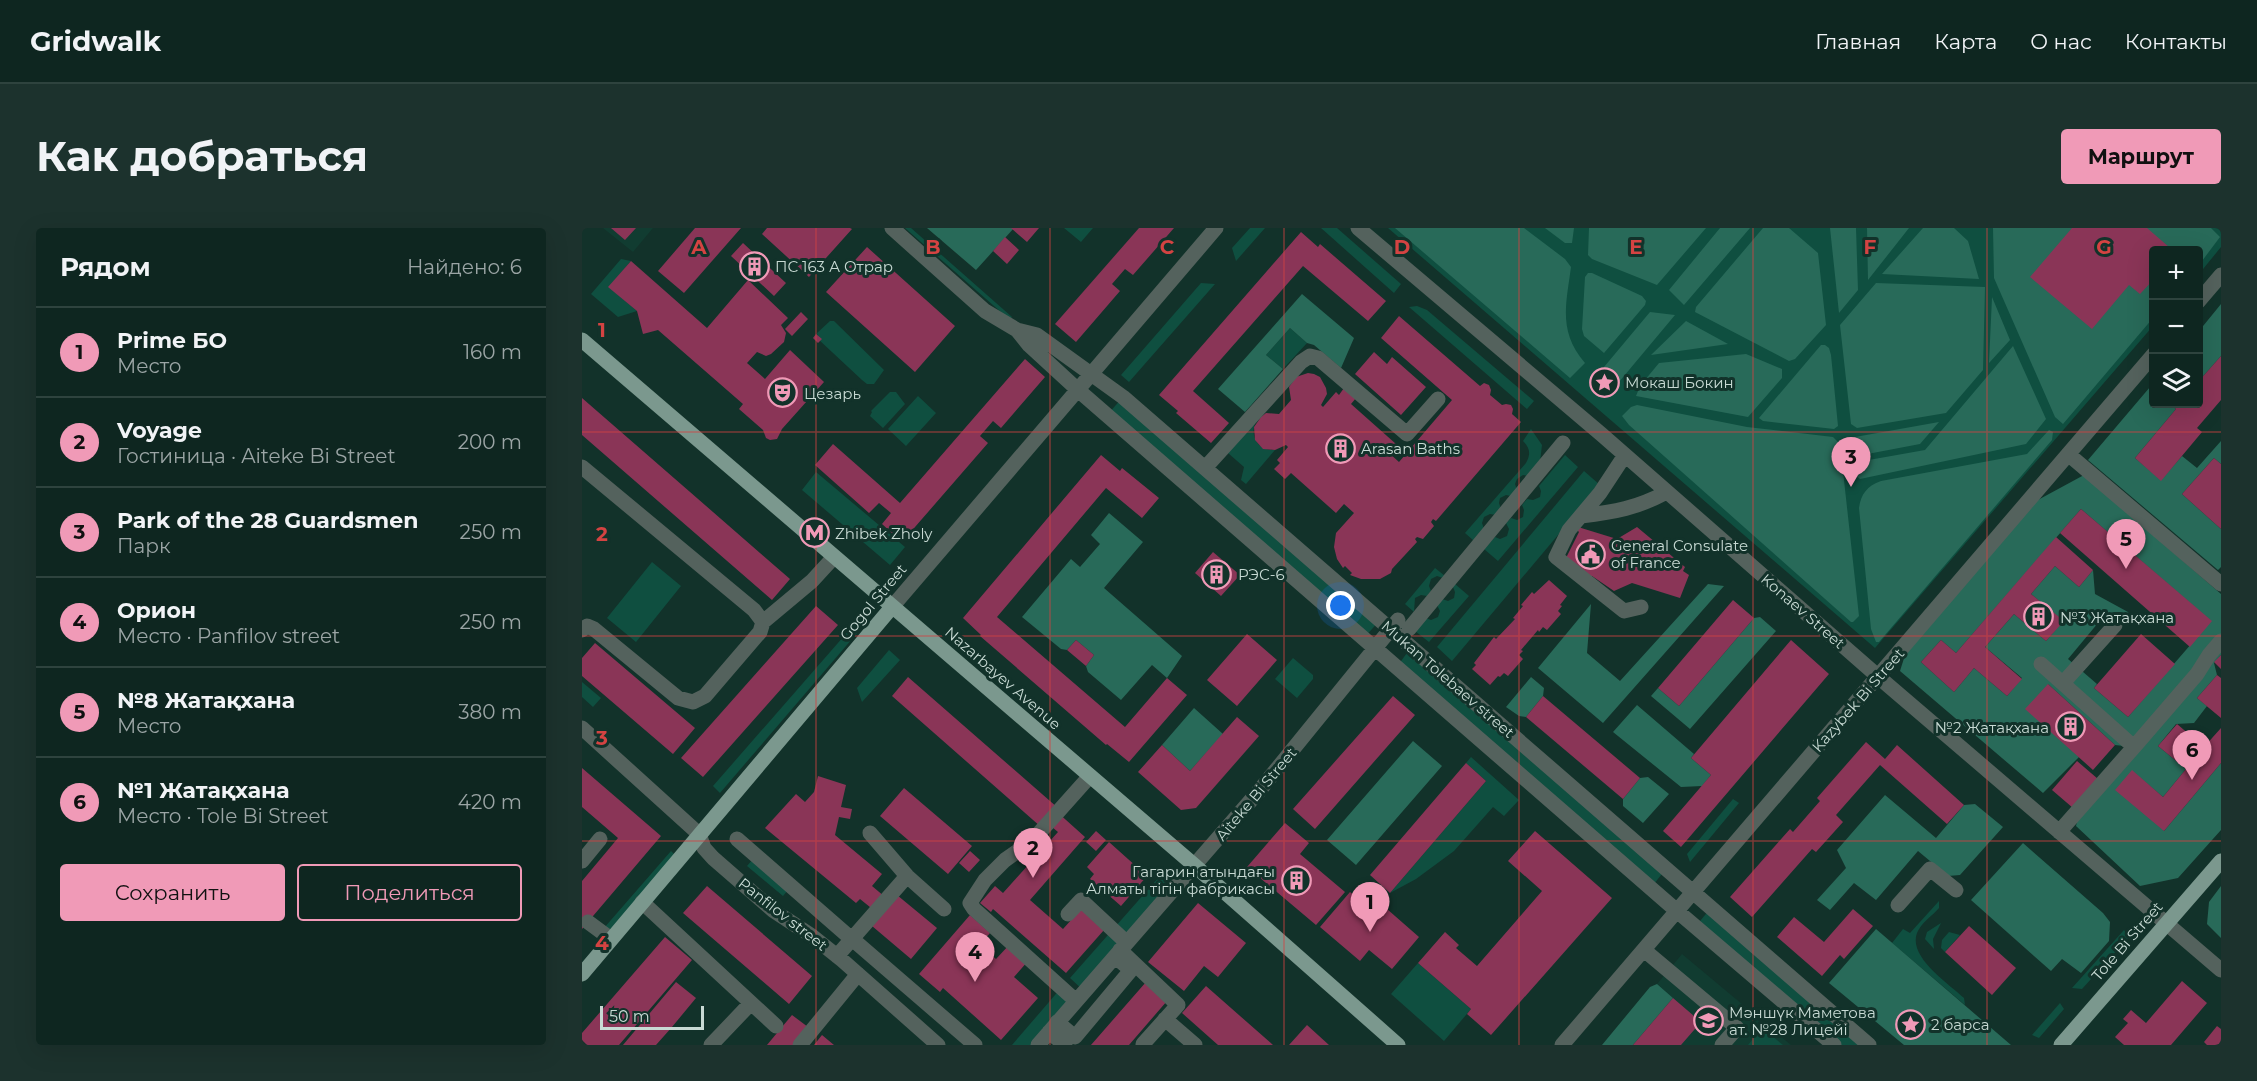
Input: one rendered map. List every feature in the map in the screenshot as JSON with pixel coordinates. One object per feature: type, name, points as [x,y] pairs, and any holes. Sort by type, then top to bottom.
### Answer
[{"type":"main road","name":"Nazarbayev Avenue","points":[[584,342],[1194,865],[1398,1045]]},
{"type":"main road","name":"Gogol Street","points":[[582,974],[642,902],[693,829],[892,607]]},
{"type":"main road","name":"Tole Bi Street","points":[[2061,1045],[2221,861]]},
{"type":"street","name":"Mukan Tolebaev street","points":[[892,228],[985,311],[1017,330],[1037,335],[1118,393],[1205,468],[1399,626],[1692,893],[1869,1045]]},
{"type":"street","name":"Gogol Street","points":[[892,607],[1216,228]]},
{"type":"street","name":"Konaev Street","points":[[1358,228],[1625,455],[1878,676],[2221,970]]},
{"type":"street","points":[[2201,300],[2221,275]]},
{"type":"street","name":"Mukan Tolebaev street","points":[[1017,330],[1029,345],[1078,390],[1834,1045]]},
{"type":"street","points":[[1205,468],[1301,362],[1310,356],[1318,358],[1407,434],[1438,399]]},
{"type":"street","name":"Kazybek Bi Street","points":[[1562,1045],[2149,360]]},
{"type":"street","name":"Aiteke Bi Street","points":[[1038,1045],[1259,791],[1376,650],[1563,443]]},
{"type":"street","points":[[2068,454],[2221,584]]},
{"type":"street","points":[[1625,455],[1600,494],[1569,530],[1556,557],[1624,611],[1641,607]]},
{"type":"street","points":[[582,467],[754,610],[763,622]]},
{"type":"street","points":[[1581,516],[1621,511],[1643,504],[1667,492]]},
{"type":"street","points":[[582,630],[586,626],[594,629],[678,698],[693,702],[705,696],[760,632],[763,622],[812,581],[834,557]]},
{"type":"street","points":[[2063,683],[2115,625]]},
{"type":"street","points":[[2060,832],[2197,674],[2221,641]]},
{"type":"street","points":[[2042,663],[2134,747]]},
{"type":"street","name":"Panfilov street","points":[[582,729],[693,829],[713,858],[774,911],[837,956],[938,1045]]},
{"type":"street","points":[[1075,1000],[970,903],[985,880],[1005,860],[1032,841],[1090,776]]},
{"type":"street","points":[[870,833],[907,876],[944,909]]},
{"type":"street","points":[[582,861],[600,839]]},
{"type":"street","name":"Panfilov street","points":[[737,840],[975,1045]]},
{"type":"street","points":[[1898,905],[1930,869],[1956,890]]},
{"type":"street","points":[[837,956],[907,876]]},
{"type":"street","points":[[1068,914],[1081,900],[1120,949],[1178,1005],[1143,1044]]},
{"type":"street","points":[[642,902],[776,1026]]},
{"type":"street","points":[[588,922],[611,939]]},
{"type":"street","points":[[1053,1027],[1075,1037],[1131,970],[1120,949]]},
{"type":"street","points":[[1644,950],[1737,1028],[1722,1045]]},
{"type":"street","points":[[800,1045],[858,974]]},
{"type":"street","points":[[711,1045],[752,1003]]},
{"type":"street","points":[[1165,1020],[1195,1045]]},
{"type":"street","points":[[1053,1027],[1065,1045]]},
{"type":"shaded area","points":[[603,228],[653,228],[633,252]]},
{"type":"shaded area","points":[[905,228],[911,228],[1012,317],[1010,320]]},
{"type":"shaded area","points":[[927,228],[1014,228],[976,270]]},
{"type":"shaded area","points":[[1064,228],[1093,228],[1081,242]]},
{"type":"shaded area","points":[[1250,228],[1265,228],[1236,261],[1232,248]]},
{"type":"shaded area","points":[[1321,228],[1337,228],[1401,284],[1394,293]]},
{"type":"shaded area","points":[[1388,228],[2221,228],[2221,247],[2203,269],[2203,246],[2149,246],[2149,331],[1875,648]]},
{"type":"shaded area","points":[[1395,228],[1524,228],[1565,259],[1571,267],[1566,306],[1567,329],[1576,351],[1585,363],[1570,378]]},
{"type":"shaded area","points":[[1545,228],[1574,228],[1572,243],[1565,243]]},
{"type":"shaded area","points":[[1589,228],[1706,228],[1657,285],[1592,259],[1588,255]]},
{"type":"shaded area","points":[[1720,228],[1750,228],[1684,305],[1669,290]]},
{"type":"shaded area","points":[[1763,228],[1789,228],[1818,253],[1826,325],[1795,359],[1789,361],[1695,312],[1696,307]]},
{"type":"shaded area","points":[[1830,228],[1856,228],[1858,290],[1839,313]]},
{"type":"shaded area","points":[[1867,228],[1909,228],[1868,280]]},
{"type":"shaded area","points":[[1923,228],[1954,228],[1968,241],[1979,279],[1882,274]]},
{"type":"shaded area","points":[[1993,228],[2211,228],[2220,237],[2203,260],[2203,246],[2149,246],[2149,323],[2063,424],[2055,417],[1994,278]]},
{"type":"shaded area","points":[[621,259],[631,261],[609,287],[637,311],[618,317],[591,294]]},
{"type":"shaded area","points":[[1588,273],[1642,296],[1646,301],[1604,353],[1584,336],[1582,329],[1585,277]]},
{"type":"shaded area","points":[[1201,283],[1215,284],[1129,382],[1121,375]]},
{"type":"shaded area","points":[[1876,283],[1985,287],[1983,370],[1946,413],[1857,428],[1851,424],[1840,325]]},
{"type":"shaded area","points":[[1302,294],[1354,338],[1341,368],[1290,328],[1266,355],[1283,369],[1245,412],[1218,389]]},
{"type":"shaded area","points":[[1992,297],[2010,340],[1989,363]]},
{"type":"shaded area","points":[[2221,304],[2221,356],[2203,376],[2203,354],[2203,326]]},
{"type":"shaded area","points":[[1417,306],[1427,310],[1534,401],[1527,409],[1409,307]]},
{"type":"shaded area","points":[[1650,312],[1675,315],[1619,382],[1604,367]]},
{"type":"shaded area","points":[[830,321],[834,321],[884,370],[874,384],[867,384],[862,380],[818,339],[817,333]]},
{"type":"shaded area","points":[[1686,321],[1728,344],[1651,355]]},
{"type":"shaded area","points":[[1290,328],[1307,343],[1283,369],[1266,355]]},
{"type":"shaded area","points":[[1821,345],[1829,348],[1831,355],[1838,426],[1834,429],[1763,421],[1759,418]]},
{"type":"shaded area","points":[[2013,346],[2046,419],[2026,444],[1860,479],[1856,476],[1856,467],[1863,461],[1925,450]]},
{"type":"shaded area","points":[[1746,354],[1782,369],[1782,378],[1748,417],[1636,396],[1640,386],[1659,363]]},
{"type":"shaded area","points":[[2149,388],[2149,408],[2176,409],[2135,458],[2161,480],[2182,456],[2197,468],[2221,441],[2221,464],[2214,458],[2182,494],[2221,529],[2221,567],[2218,570],[2088,460]]},
{"type":"shaded area","points":[[890,392],[896,392],[905,404],[883,428],[870,416],[871,411]]},
{"type":"shaded area","points":[[918,396],[936,413],[906,446],[888,429]]},
{"type":"shaded area","points":[[1123,397],[1381,619],[1363,639],[1108,414]]},
{"type":"shaded area","points":[[1637,405],[1747,427],[1833,437],[1840,444],[1859,616],[1851,622],[1629,425],[1622,416],[1631,407]]},
{"type":"shaded area","points":[[1256,421],[1254,437],[1256,441],[1264,448],[1275,450],[1246,484],[1241,480],[1244,467],[1228,453]]},
{"type":"shaded area","points":[[1939,422],[1920,444],[1854,455],[1853,439],[1855,437]]},
{"type":"shaded area","points":[[1531,429],[1542,445],[1540,462],[1528,476],[1523,475],[1517,479],[1515,484],[1517,490],[1511,496],[1506,495],[1500,498],[1501,509],[1496,515],[1490,514],[1484,517],[1482,523],[1484,529],[1474,541],[1465,533],[1526,463],[1529,451],[1523,441]]},
{"type":"shaded area","points":[[2049,430],[2053,432],[2052,440],[1879,642],[1876,642],[1871,629],[1859,508],[1866,491],[1881,481],[2027,454]]},
{"type":"shaded area","points":[[1565,455],[1578,467],[1498,561],[1484,549],[1495,537],[1500,539],[1507,536],[1509,529],[1506,523],[1511,518],[1517,520],[1523,517],[1522,505],[1527,499],[1533,500],[1540,497],[1539,486]]},
{"type":"shaded area","points":[[1584,471],[1600,485],[1452,661],[1437,647]]},
{"type":"shaded area","points":[[816,472],[905,547],[890,565],[802,490]]},
{"type":"shaded area","points":[[2084,475],[2221,594],[2221,655],[2214,663],[2217,675],[2197,698],[2207,706],[2194,723],[2176,724],[2158,746],[2186,769],[2163,797],[2132,771],[2164,831],[2221,763],[2221,830],[2178,878],[2140,886],[2076,826],[2080,810],[2133,747],[2115,745],[2048,684],[2079,757],[2043,793],[1900,671],[1905,655],[2036,501]],"holes":[[[2081,509],[2211,621],[2128,717],[2094,688],[2097,684],[2068,659],[2103,617],[2132,622],[2128,612],[2095,594],[2093,570],[2079,587],[2055,566],[2031,594],[2063,621],[2046,641],[2014,614],[1985,647],[2022,678],[2007,696],[1974,668],[1954,692],[1921,662],[1941,640],[1956,653]]]},
{"type":"shaded area","points":[[1109,513],[1143,542],[1104,588],[1182,656],[1167,678],[1152,665],[1121,700],[1088,672],[1086,666],[1094,655],[1076,640],[1067,650],[1061,649],[1022,617],[1071,559],[1080,567],[1100,544],[1091,535]]},
{"type":"shaded area","points":[[652,562],[681,586],[636,642],[607,618]]},
{"type":"shaded area","points":[[1435,568],[1445,576],[1431,579],[1429,586],[1431,591],[1427,596],[1421,595],[1415,598],[1414,612],[1405,604]]},
{"type":"shaded area","points":[[1455,584],[1469,596],[1429,642],[1415,631],[1426,618],[1431,620],[1438,617],[1440,611],[1437,605],[1442,599],[1448,601],[1454,598]]},
{"type":"shaded area","points":[[1708,584],[1724,586],[1603,723],[1538,668],[1591,604],[1587,653],[1620,681]]},
{"type":"shaded area","points":[[1760,617],[1776,631],[1690,729],[1651,696],[1658,688],[1679,706],[1754,618]]},
{"type":"shaded area","points":[[851,628],[858,632],[720,793],[713,786]]},
{"type":"shaded area","points":[[1412,646],[1665,870],[1650,889],[1396,668]]},
{"type":"shaded area","points":[[889,650],[900,660],[862,702],[857,688]]},
{"type":"shaded area","points":[[1293,658],[1313,675],[1313,679],[1297,698],[1275,679]]},
{"type":"shaded area","points":[[1531,677],[1544,688],[1543,696],[1526,717],[1519,716],[1506,707]]},
{"type":"shaded area","points":[[582,682],[601,698],[593,707],[582,697]]},
{"type":"shaded area","points":[[1637,705],[1694,754],[1691,758],[1711,775],[1702,786],[1681,787],[1613,732]]},
{"type":"shaded area","points":[[1194,708],[1223,734],[1190,771],[1162,745]]},
{"type":"shaded area","points":[[1413,741],[1442,766],[1356,865],[1327,840]]},
{"type":"shaded area","points":[[1471,757],[1519,800],[1504,816],[1493,807],[1454,851],[1416,879],[1390,893],[1486,781],[1466,763]]},
{"type":"shaded area","points":[[1648,777],[1669,794],[1643,823],[1623,806],[1623,799],[1640,778]]},
{"type":"shaded area","points":[[1885,795],[1936,838],[1964,805],[1975,804],[2003,827],[1960,875],[1948,876],[1918,851],[1876,900],[1854,883],[1830,910],[1817,900],[1846,868],[1837,850]]},
{"type":"shaded area","points":[[1733,799],[1739,803],[1690,862],[1687,854]]},
{"type":"shaded area","points":[[2023,843],[2103,913],[2110,922],[2109,941],[2081,973],[2062,959],[2051,971],[1971,900]]},
{"type":"shaded area","points":[[671,851],[675,855],[609,931],[604,928]]},
{"type":"shaded area","points":[[758,853],[794,883],[783,896],[747,866]]},
{"type":"shaded area","points":[[1167,868],[1181,880],[1084,991],[1070,978]]},
{"type":"shaded area","points":[[2221,886],[2221,938],[2207,924],[2209,902]]},
{"type":"shaded area","points":[[1939,901],[1939,908],[1917,933],[1918,951],[1931,969],[1964,998],[1965,1005],[1892,943],[1903,929],[1910,933]]},
{"type":"shaded area","points":[[1710,909],[1869,1045],[1834,1045],[1695,927]]},
{"type":"shaded area","points":[[1941,923],[1933,939],[1934,949],[1925,939],[1927,932]]},
{"type":"shaded area","points":[[1876,929],[2011,1045],[1904,1045],[1829,983]]},
{"type":"shaded area","points":[[2124,930],[2129,937],[2082,989],[2072,988]]},
{"type":"shaded area","points":[[1949,932],[1960,935],[1945,952],[1941,948],[1942,940]]},
{"type":"shaded area","name":"Мәншүк Маметова ат. №28 Лицейі","points":[[1682,954],[1791,1045],[1633,1045],[1673,998],[1657,984]]},
{"type":"shaded area","points":[[1418,963],[1471,1009],[1444,1041],[1391,994]]},
{"type":"shaded area","points":[[1657,984],[1673,998],[1633,1045],[1602,1045],[1650,987]]},
{"type":"shaded area","points":[[1061,988],[1075,1000],[1038,1045],[1012,1045]]},
{"type":"shaded area","points":[[2060,1003],[2064,1009],[2039,1038],[2032,1035]]},
{"type":"shaded area","points":[[1762,1028],[1783,1045],[1748,1045]]},
{"type":"building","points":[[611,228],[636,228],[625,240]]},
{"type":"building","points":[[695,228],[741,228],[684,293],[658,271]]},
{"type":"building","points":[[767,228],[852,229],[809,277],[762,234]]},
{"type":"building","points":[[1011,228],[1039,228],[1027,242]]},
{"type":"building","points":[[1139,228],[1174,228],[1133,275],[1125,269],[1112,284],[1120,291],[1076,342],[1055,324]]},
{"type":"building","points":[[2072,228],[2147,228],[2168,246],[2149,246],[2149,284],[2140,294],[2129,285],[2092,329],[2030,277]]},
{"type":"building","points":[[1301,232],[1318,247],[1320,244],[1386,301],[1368,321],[1303,266],[1193,391],[1229,423],[1211,443],[1159,395]]},
{"type":"building","points":[[1005,237],[1019,250],[1007,264],[993,251]]},
{"type":"building","name":"ПС 163 А Отрар","points":[[743,243],[786,283],[774,296],[731,256]]},
{"type":"building","points":[[867,247],[955,326],[915,372],[826,292]]},
{"type":"building","points":[[631,261],[707,328],[748,280],[788,318],[781,325],[786,333],[784,342],[766,356],[757,352],[747,363],[765,379],[790,350],[824,382],[782,429],[777,439],[766,438],[763,430],[739,409],[743,404],[658,330],[643,334],[637,311],[608,287]]},
{"type":"building","points":[[801,312],[808,319],[792,336],[785,329]]},
{"type":"building","name":"Arasan Baths","points":[[1399,316],[1480,386],[1484,383],[1489,385],[1490,395],[1502,405],[1511,405],[1512,414],[1521,422],[1436,521],[1433,519],[1431,522],[1434,526],[1423,539],[1417,537],[1415,539],[1417,542],[1392,569],[1391,573],[1380,579],[1361,579],[1350,575],[1352,573],[1345,566],[1343,568],[1337,559],[1334,547],[1336,533],[1354,513],[1344,504],[1336,513],[1291,473],[1285,479],[1274,469],[1280,463],[1277,460],[1288,447],[1286,445],[1275,450],[1263,449],[1255,440],[1254,427],[1266,413],[1279,414],[1291,400],[1289,387],[1296,377],[1308,373],[1314,374],[1320,377],[1326,388],[1327,394],[1321,405],[1323,407],[1336,392],[1339,395],[1344,388],[1356,398],[1351,404],[1396,444],[1389,453],[1399,462],[1452,400],[1381,338]]},
{"type":"building","points":[[816,334],[822,339],[818,343],[813,338]]},
{"type":"building","points":[[1374,352],[1387,364],[1392,357],[1426,387],[1401,415],[1355,374]]},
{"type":"building","points":[[2221,356],[2221,400],[2197,428],[2202,432],[2161,481],[2135,458],[2175,408],[2203,408],[2203,376]]},
{"type":"building","points":[[1025,359],[1045,377],[1001,428],[993,421],[980,436],[988,443],[902,542],[882,524],[891,513],[879,503],[869,513],[815,465],[833,444],[900,503]]},
{"type":"building","points":[[582,398],[790,579],[772,600],[582,435]]},
{"type":"building","points":[[1101,455],[1120,471],[1122,468],[1159,498],[1142,518],[1106,488],[997,617],[1125,727],[1167,678],[1187,695],[1129,762],[1106,745],[980,636],[963,618]]},
{"type":"building","points":[[2214,458],[2221,464],[2221,529],[2182,494]]},
{"type":"building","points":[[2081,509],[2212,621],[2190,647],[2060,533]]},
{"type":"building","points":[[1578,527],[1617,539],[1637,527],[1685,567],[1683,571],[1689,575],[1680,598],[1632,583],[1614,591],[1592,576],[1590,578],[1565,560],[1579,532]]},
{"type":"building","name":"№3 Жатақхана","points":[[2056,537],[2093,570],[2079,587],[2055,566],[2031,594],[2064,621],[2046,641],[2014,614],[1985,647],[2022,679],[2007,696],[1974,668],[1954,692],[1921,662],[1941,640],[1956,653]]},
{"type":"building","name":"РЭС-6","points":[[1213,552],[1240,575],[1221,596],[1195,573]]},
{"type":"building","points":[[1549,580],[1567,596],[1558,611],[1561,614],[1547,630],[1543,627],[1539,632],[1538,630],[1521,650],[1523,651],[1519,655],[1523,659],[1508,676],[1504,673],[1498,676],[1490,685],[1472,669],[1476,665],[1474,663],[1494,637],[1496,639],[1515,619],[1513,618],[1523,606],[1521,605],[1532,592],[1534,594]]},
{"type":"building","points":[[1733,600],[1754,618],[1679,706],[1658,688]]},
{"type":"building","points":[[816,606],[838,625],[703,777],[681,758]]},
{"type":"building","points":[[1247,634],[1277,660],[1237,706],[1207,680]]},
{"type":"building","points":[[2141,634],[2175,664],[2128,717],[2094,688]]},
{"type":"building","points":[[1076,640],[1094,655],[1086,666],[1067,650]]},
{"type":"building","points":[[1791,640],[1829,674],[1681,847],[1663,831],[1711,775],[1691,758]]},
{"type":"building","points":[[595,643],[695,728],[673,754],[582,676],[582,658]]},
{"type":"building","points":[[2221,655],[2221,669],[2214,662]]},
{"type":"building","points":[[2217,675],[2221,678],[2221,718],[2197,698]]},
{"type":"building","points":[[908,677],[1058,808],[1056,811],[1085,837],[1030,900],[1063,929],[1081,909],[1104,930],[1066,973],[993,909],[991,912],[980,903],[995,886],[1003,893],[1058,832],[1046,822],[1041,827],[892,696]]},
{"type":"building","name":"№2 Жатақхана","points":[[2048,684],[2115,745],[2093,770],[2025,709]]},
{"type":"building","points":[[1393,696],[1415,715],[1315,829],[1293,809]]},
{"type":"building","points":[[1543,696],[1640,778],[1623,799],[1526,717]]},
{"type":"building","points":[[1237,717],[1259,736],[1196,808],[1181,810],[1138,772],[1162,745],[1190,771]]},
{"type":"building","points":[[2177,724],[2204,747],[2221,728],[2221,763],[2164,831],[2115,790],[2132,770],[2163,797],[2186,769],[2158,746]]},
{"type":"building","points":[[1866,742],[1885,759],[1897,745],[1964,805],[1947,824],[1880,765],[1836,815],[1843,822],[1816,852],[1812,849],[1752,917],[1730,897],[1790,829],[1793,832],[1820,801],[1817,798]]},
{"type":"building","points":[[2077,761],[2098,779],[2073,808],[2052,790]]},
{"type":"building","points":[[1466,763],[1486,781],[1390,893],[1370,875]]},
{"type":"building","points":[[582,768],[661,836],[582,929],[582,881],[618,838],[582,807]]},
{"type":"building","points":[[818,776],[846,785],[841,807],[852,809],[850,819],[839,817],[835,835],[882,874],[872,886],[891,902],[897,895],[937,928],[911,959],[872,926],[881,916],[860,899],[856,903],[765,828],[796,794],[805,802],[814,792]]},
{"type":"building","points":[[904,788],[972,846],[948,874],[880,816]]},
{"type":"building","name":"Гагарин атындағы Алматы тігін фабрикасы","points":[[1285,823],[1309,843],[1300,854],[1345,892],[1316,925],[1247,867]]},
{"type":"building","points":[[1096,831],[1106,840],[1096,851],[1086,842]]},
{"type":"building","points":[[1535,831],[1612,898],[1491,1035],[1467,1014],[1471,1009],[1418,963],[1445,932],[1459,945],[1456,948],[1477,966],[1542,891],[1508,861]]},
{"type":"building","points":[[1109,842],[1147,876],[1121,906],[1090,879],[1094,874],[1087,867]]},
{"type":"building","points":[[970,851],[980,860],[969,872],[959,863]]},
{"type":"building","points":[[707,886],[812,976],[789,1004],[683,913]]},
{"type":"building","points":[[1350,892],[1380,917],[1387,909],[1419,937],[1392,969],[1369,950],[1360,961],[1320,927]]},
{"type":"building","points":[[1198,903],[1246,943],[1218,977],[1204,966],[1184,991],[1148,962]]},
{"type":"building","points":[[1853,909],[1873,926],[1844,959],[1840,955],[1822,976],[1777,937],[1794,917],[1824,942]]},
{"type":"building","points":[[970,915],[990,933],[980,945],[996,959],[1010,944],[1028,961],[1014,977],[1038,998],[1001,1040],[943,988],[940,992],[919,974]]},
{"type":"building","points":[[1969,926],[2016,968],[1992,995],[1945,952]]},
{"type":"building","points":[[665,937],[692,960],[619,1045],[587,1045],[582,1040],[582,1033]]},
{"type":"building","points":[[2182,981],[2207,1003],[2171,1045],[2124,1045],[2115,1037],[2128,1023],[2123,1019],[2131,1010],[2146,1023]]},
{"type":"building","points":[[676,982],[696,998],[672,1027],[656,1045],[623,1045]]},
{"type":"building","points":[[1146,982],[1167,1001],[1129,1045],[1091,1045]]},
{"type":"building","points":[[1206,986],[1273,1045],[1218,1045],[1182,1013]]},
{"type":"building","points":[[1673,998],[1701,1022],[1681,1045],[1633,1045]]},
{"type":"building","points":[[792,1015],[808,1027],[794,1045],[767,1045]]},
{"type":"building","points":[[1307,1025],[1329,1045],[1289,1045]]},
{"type":"building","points":[[2217,1026],[2221,1029],[2221,1045],[2207,1045],[2204,1042]]},
{"type":"building","points":[[822,1035],[834,1045],[814,1045]]},
{"type":"place","name":"ПС 163 А Отрар","points":[[754,266]]},
{"type":"place","name":"Мокаш Бокин","points":[[1604,382]]},
{"type":"place","name":"Цезарь","points":[[783,393]]},
{"type":"place","name":"Arasan Baths","points":[[1340,448]]},
{"type":"place","name":"Park of the 28 Guardsmen","points":[[1851,487]]},
{"type":"place","name":"Zhibek Zholy","points":[[814,533]]},
{"type":"place","name":"General Consulate of France","points":[[1590,554]]},
{"type":"place","name":"№8 Жатақхана","points":[[2126,569]]},
{"type":"place","name":"РЭС-6","points":[[1217,574]]},
{"type":"place","name":"№3 Жатақхана","points":[[2039,617]]},
{"type":"place","name":"№2 Жатақхана","points":[[2070,727]]},
{"type":"place","name":"№1 Жатақхана","points":[[2192,780]]},
{"type":"place","name":"Voyage","points":[[1033,878]]},
{"type":"place","name":"Гагарин атындағы Алматы тігін фабрикасы","points":[[1296,880]]},
{"type":"place","name":"Prime БО","points":[[1370,932]]},
{"type":"place","name":"Орион","points":[[975,982]]},
{"type":"place","name":"Мәншүк Маметова ат. №28 Лицейі","points":[[1708,1021]]},
{"type":"place","name":"2 барса","points":[[1910,1024]]}]
